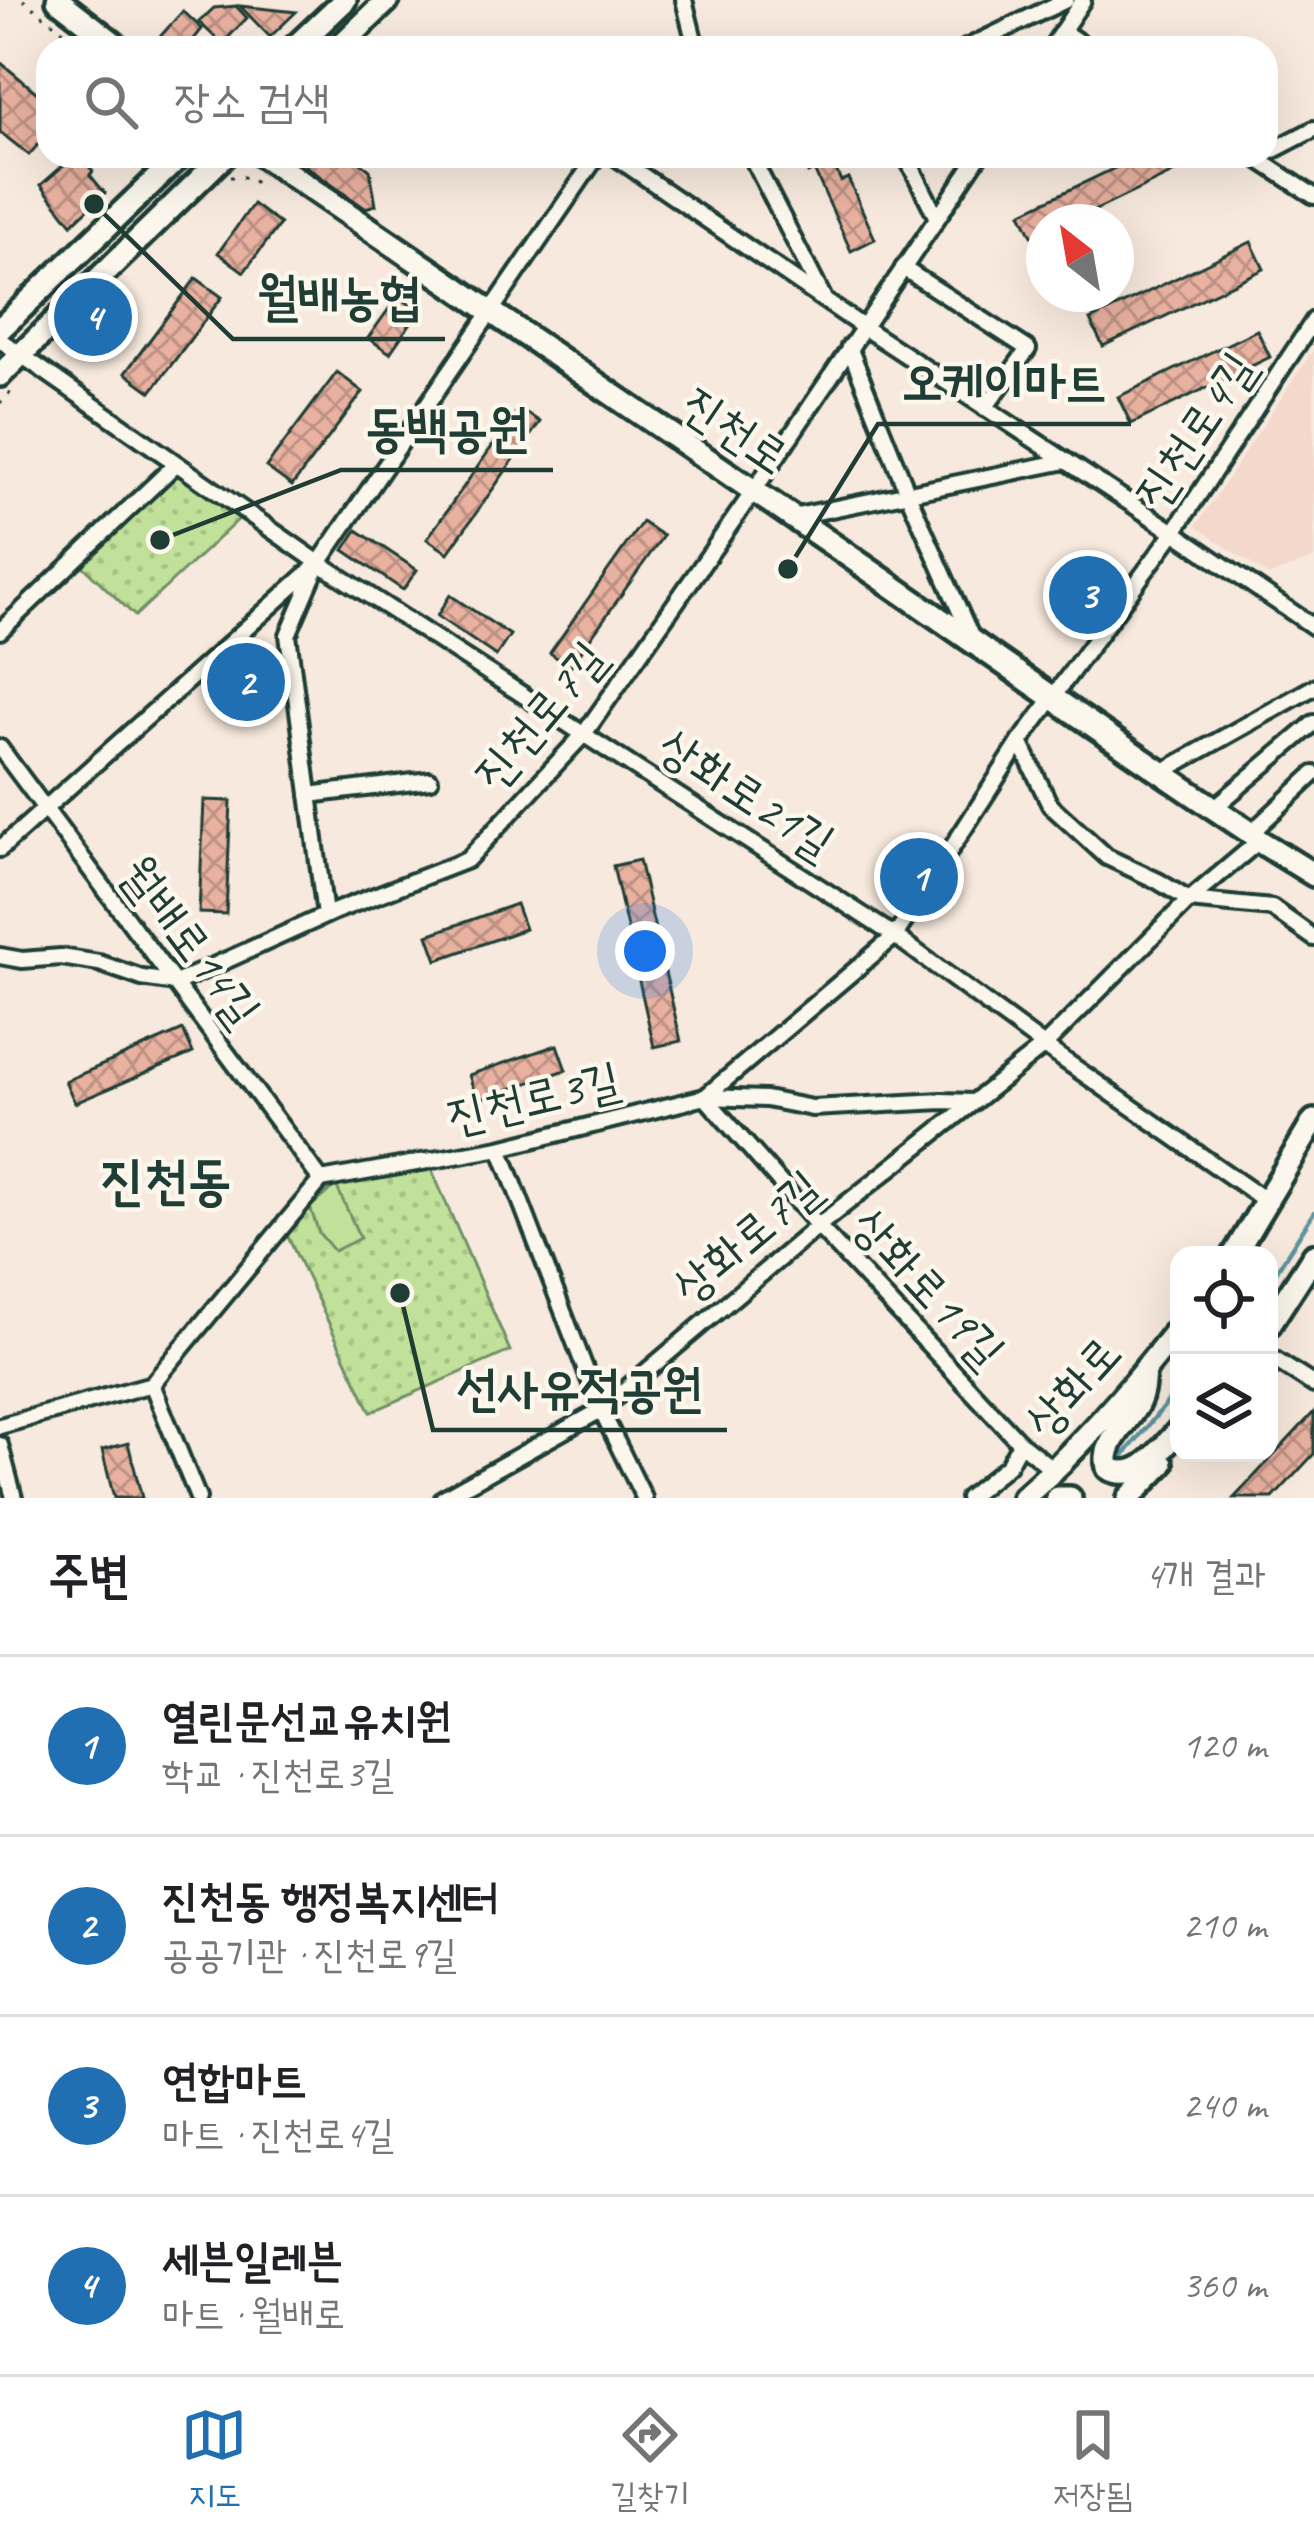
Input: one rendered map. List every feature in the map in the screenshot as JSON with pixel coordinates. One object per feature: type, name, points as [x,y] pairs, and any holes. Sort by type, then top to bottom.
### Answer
[{"type":"main road","points":[[58,0],[104,36]]},
{"type":"main road","points":[[307,36],[345,0]]},
{"type":"main road","points":[[350,36],[388,0]]},
{"type":"main road","points":[[0,328],[167,168]]},
{"type":"main road","points":[[0,375],[212,168]]},
{"type":"main road","name":"진천로","points":[[280,168],[1314,875]]},
{"type":"main road","points":[[1240,1246],[1314,1121]]},
{"type":"main road","points":[[1278,1311],[1314,1255]]},
{"type":"main road","name":"상화로","points":[[1023,1498],[1054,1470],[1170,1339]]},
{"type":"main road","points":[[1144,1372],[1142,1397],[1107,1449],[1108,1468],[1123,1475],[1135,1472],[1170,1439]]},
{"type":"main road","points":[[1129,1498],[1170,1455]]},
{"type":"main road","points":[[1057,1498],[1070,1498]]},
{"type":"street","points":[[684,0],[693,36]]},
{"type":"street","points":[[991,36],[1066,0]]},
{"type":"street","points":[[1059,36],[1083,0]]},
{"type":"street","points":[[1062,31],[1070,36]]},
{"type":"street","points":[[1278,147],[1314,129]]},
{"type":"street","points":[[325,915],[288,634],[319,563],[589,168]]},
{"type":"street","points":[[631,168],[1314,627]]},
{"type":"street","points":[[757,168],[826,302]]},
{"type":"street","points":[[912,168],[937,218]]},
{"type":"street","name":"진천로7길","points":[[176,983],[325,915],[467,860],[584,734],[971,168]]},
{"type":"street","points":[[1276,168],[1314,196]]},
{"type":"street","points":[[903,268],[1028,350],[985,408]]},
{"type":"street","name":"진천로4길","points":[[1052,698],[1174,532],[1314,320]]},
{"type":"street","name":"상화로21길","points":[[0,340],[319,563],[895,936],[1043,1046],[1267,1201]]},
{"type":"street","points":[[849,347],[974,645]]},
{"type":"street","points":[[792,517],[1066,461]]},
{"type":"street","points":[[0,631],[176,464]]},
{"type":"street","points":[[0,849],[319,563]]},
{"type":"street","points":[[1162,772],[1314,686]]},
{"type":"street","name":"진천로3길","points":[[321,1180],[500,1148],[705,1096],[895,936],[1052,698]]},
{"type":"street","points":[[1214,808],[1314,723]]},
{"type":"street","points":[[1021,742],[1050,805],[1107,856],[1189,900],[1272,908],[1314,938]]},
{"type":"street","name":"월배로14길","points":[[0,748],[321,1180]]},
{"type":"street","name":"상화로7길","points":[[443,1498],[601,1410],[818,1226],[1043,1046],[1314,774]]},
{"type":"street","name":"진천로7길","points":[[309,795],[430,779]]},
{"type":"street","points":[[0,956],[22,960],[61,957],[176,983]]},
{"type":"street","name":"상화로7길","points":[[705,1096],[766,1099],[812,1108],[973,1102]]},
{"type":"street","name":"상화로19길","points":[[705,1096],[818,1226],[1020,1443],[1054,1470]]},
{"type":"street","points":[[500,1148],[601,1410],[644,1498]]},
{"type":"street","points":[[0,1426],[152,1384],[321,1180]]},
{"type":"street","points":[[1278,1362],[1314,1385]]},
{"type":"street","points":[[152,1384],[198,1498]]},
{"type":"street","points":[[968,1498],[1008,1465],[1020,1443]]},
{"type":"street","points":[[0,1445],[14,1498]]},
{"type":"path","points":[[23,0],[70,36]]},
{"type":"shaded area","points":[[1314,349],[1314,558],[1269,576],[1196,526]]},
{"type":"green space","points":[[176,472],[240,518],[135,616],[80,563]]},
{"type":"green space","points":[[431,1168],[510,1351],[371,1412],[287,1235],[325,1190]]},
{"type":"green space","points":[[336,1185],[360,1238],[334,1251],[319,1233],[310,1207]]},
{"type":"building","points":[[236,6],[247,18],[230,36],[214,36],[199,22],[214,8]]},
{"type":"building","points":[[240,6],[296,12],[269,36]]},
{"type":"building","points":[[183,11],[202,29],[196,36],[161,36]]},
{"type":"building","points":[[0,62],[36,92],[36,147],[29,155],[0,132]]},
{"type":"building","points":[[60,168],[90,168],[90,175],[105,193],[72,224],[41,185]]},
{"type":"building","points":[[308,168],[367,168],[376,205],[365,208]]},
{"type":"building","points":[[806,168],[835,168],[841,181],[848,178],[875,239],[851,251],[814,170],[808,173]]},
{"type":"building","points":[[1115,168],[1183,168],[1108,204],[1040,204]]},
{"type":"building","points":[[253,204],[280,224],[244,272],[218,253]]},
{"type":"building","points":[[1251,242],[1264,269],[1103,346],[1090,320],[1107,312],[1134,312],[1134,299]]},
{"type":"building","points":[[196,278],[222,297],[151,392],[125,373]]},
{"type":"building","points":[[398,296],[419,311],[390,353],[368,338]]},
{"type":"building","points":[[1257,330],[1270,357],[1131,424],[1118,397]]},
{"type":"building","points":[[337,372],[363,392],[292,486],[266,467]]},
{"type":"building","points":[[519,408],[540,422],[448,553],[427,539]]},
{"type":"building","points":[[642,522],[663,536],[570,667],[550,653]]},
{"type":"building","points":[[357,530],[417,570],[403,590],[344,550]]},
{"type":"building","points":[[450,595],[510,635],[496,656],[437,616]]},
{"type":"building","points":[[204,800],[231,801],[226,914],[199,913]]},
{"type":"building","points":[[639,860],[681,1041],[654,1047],[613,866]]},
{"type":"building","points":[[516,904],[525,929],[437,960],[428,935]]},
{"type":"building","points":[[183,1030],[193,1053],[75,1103],[65,1081]]},
{"type":"building","points":[[557,1045],[566,1070],[477,1100],[469,1075]]},
{"type":"building","points":[[1314,1412],[1314,1454],[1273,1498],[1234,1498],[1267,1462],[1278,1462],[1278,1451]]},
{"type":"building","points":[[128,1443],[142,1498],[114,1498],[102,1450]]},
{"type":"waterway","points":[[1278,1269],[1314,1212]]},
{"type":"waterway","points":[[1119,1461],[1170,1399]]},
{"type":"place","name":"월배농협","points":[[94,204]]},
{"type":"place","name":"세븐일레븐","points":[[93,317]]},
{"type":"place","name":"동백공원","points":[[160,540]]},
{"type":"place","name":"오케이마트","points":[[788,569]]},
{"type":"place","name":"연합마트","points":[[1088,595]]},
{"type":"place","name":"진천동 행정복지센터","points":[[246,682]]},
{"type":"place","name":"열린문선교유치원","points":[[919,877]]},
{"type":"place","name":"선사유적공원","points":[[400,1293]]},
{"type":"district","name":"진천동","points":[[166,1179]]}]
